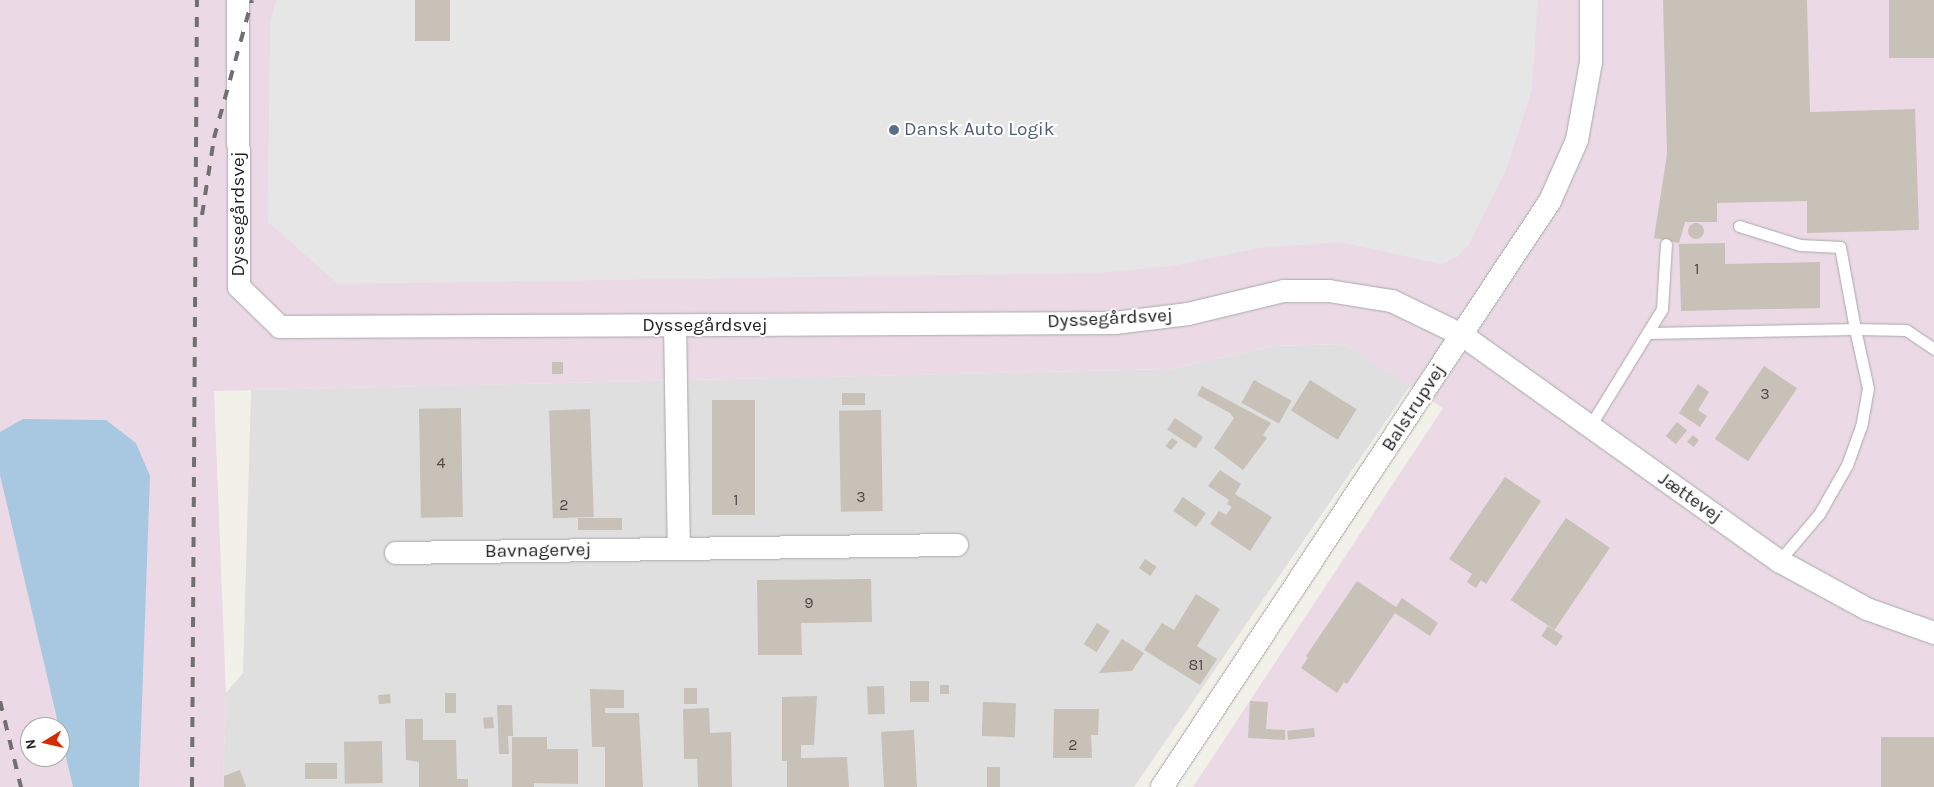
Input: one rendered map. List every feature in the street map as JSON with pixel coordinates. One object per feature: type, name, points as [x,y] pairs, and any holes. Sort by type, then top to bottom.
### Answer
[{"type":"street","name":"Dyssegårdsvej","points":[[238,0],[239,287],[280,327],[1115,323],[1188,314],[1284,291],[1329,291],[1392,301],[1462,335]]},
{"type":"street","name":"Balstrupvej","points":[[1162,787],[1550,201],[1577,140],[1591,62],[1591,0]]},
{"type":"street","points":[[675,326],[679,549]]},
{"type":"street","name":"Jættevej","points":[[1462,335],[1779,561],[1867,609],[1934,633]]},
{"type":"street","name":"Bavnagervej","points":[[396,554],[957,545]]},
{"type":"lane","points":[[1739,226],[1800,245],[1840,247],[1868,388],[1861,426],[1847,465],[1819,514],[1779,561]]},
{"type":"lane","points":[[1590,426],[1662,309],[1666,244]]},
{"type":"lane","points":[[1648,333],[1855,329],[1906,330],[1934,349]]},
{"type":"shaded area","points":[[0,0],[1934,0],[1934,787],[1193,787],[1443,408],[1344,344],[1273,346],[1171,369],[214,391],[226,693],[223,787],[0,787]]},
{"type":"shaded area","name":"Dansk Auto Logik","points":[[276,0],[1538,0],[1532,89],[1506,170],[1469,244],[1457,257],[1441,264],[1340,242],[1259,248],[1172,266],[1097,273],[338,284],[268,222],[270,22]]},
{"type":"shaded area","points":[[1344,344],[1410,386],[1134,787],[223,787],[226,693],[243,673],[251,390],[1171,369],[1273,346]]},
{"type":"water","points":[[23,419],[106,420],[136,443],[150,476],[139,787],[73,787],[68,767],[70,767],[70,717],[57,717],[0,475],[0,432]]},
{"type":"building","points":[[415,0],[450,0],[450,41],[415,41]]},
{"type":"building","points":[[1663,0],[1807,0],[1810,112],[1915,109],[1919,230],[1807,233],[1807,201],[1717,203],[1717,222],[1685,222],[1679,243],[1654,238],[1667,154]]},
{"type":"building","points":[[1889,0],[1934,0],[1934,58],[1889,58]]},
{"type":"building","points":[[1693,223],[1699,223],[1704,228],[1702,237],[1693,239],[1688,234],[1688,228]]},
{"type":"building","points":[[1725,243],[1725,264],[1820,262],[1820,308],[1681,311],[1679,244]]},
{"type":"building","points":[[552,362],[563,362],[563,374],[552,374]]},
{"type":"building","points":[[1764,366],[1797,388],[1748,461],[1715,439]]},
{"type":"building","points":[[1254,380],[1292,401],[1279,424],[1241,403]]},
{"type":"building","points":[[1310,380],[1357,409],[1338,440],[1291,411]]},
{"type":"building","points":[[1698,384],[1709,392],[1698,410],[1707,416],[1700,427],[1679,413]]},
{"type":"building","points":[[1202,386],[1271,423],[1263,435],[1267,438],[1243,470],[1214,448],[1234,418],[1230,413],[1197,395]]},
{"type":"building","points":[[842,393],[865,393],[865,405],[842,405]]},
{"type":"building","points":[[712,400],[755,400],[755,515],[712,515]]},
{"type":"building","points":[[461,408],[463,517],[421,518],[419,409]]},
{"type":"building","points":[[590,409],[594,517],[553,518],[549,410]]},
{"type":"building","points":[[881,410],[883,511],[841,512],[839,411]]},
{"type":"building","points":[[1175,418],[1203,437],[1195,449],[1167,430]]},
{"type":"building","points":[[1677,422],[1687,430],[1676,444],[1666,436]]},
{"type":"building","points":[[1693,435],[1699,440],[1694,447],[1687,442]]},
{"type":"building","points":[[1172,438],[1178,442],[1171,450],[1165,446]]},
{"type":"building","points":[[1220,470],[1241,484],[1235,494],[1272,517],[1250,551],[1210,524],[1219,511],[1226,515],[1232,507],[1227,504],[1229,500],[1208,486]]},
{"type":"building","points":[[1505,477],[1541,501],[1486,584],[1481,580],[1476,588],[1467,582],[1472,574],[1449,559]]},
{"type":"building","points":[[1183,497],[1206,513],[1196,527],[1173,511]]},
{"type":"building","points":[[578,518],[622,518],[622,530],[578,530]]},
{"type":"building","points":[[1566,518],[1610,548],[1555,630],[1511,600]]},
{"type":"building","points":[[1145,559],[1157,567],[1150,576],[1139,568]]},
{"type":"building","points":[[871,579],[872,622],[801,623],[802,655],[758,655],[757,580]]},
{"type":"building","points":[[1357,581],[1396,607],[1402,598],[1438,623],[1430,636],[1395,613],[1347,684],[1344,682],[1337,693],[1301,668],[1308,658],[1306,656]]},
{"type":"building","points":[[1196,594],[1220,609],[1197,646],[1217,659],[1200,685],[1144,650],[1162,623],[1174,630]]},
{"type":"building","points":[[1097,623],[1110,631],[1096,652],[1084,644]]},
{"type":"building","points":[[1548,626],[1563,636],[1556,646],[1541,636]]},
{"type":"building","points":[[1122,639],[1144,653],[1132,671],[1099,673]]},
{"type":"building","points":[[910,681],[929,681],[929,702],[910,702]]},
{"type":"building","points":[[940,685],[949,685],[949,694],[940,694]]},
{"type":"building","points":[[884,686],[885,714],[868,715],[867,687]]},
{"type":"building","points":[[684,688],[697,688],[697,704],[684,704]]},
{"type":"building","points":[[590,689],[624,690],[624,708],[605,708],[605,713],[639,713],[643,787],[605,787],[605,747],[592,747]]},
{"type":"building","points":[[445,693],[456,693],[456,713],[445,713]]},
{"type":"building","points":[[390,694],[391,703],[379,704],[378,695]]},
{"type":"building","points":[[817,696],[814,745],[801,745],[801,758],[847,757],[849,787],[787,787],[787,761],[782,761],[782,697]]},
{"type":"building","points":[[1250,701],[1268,702],[1266,729],[1285,730],[1285,740],[1248,738]]},
{"type":"building","points":[[983,702],[1016,703],[1015,737],[982,736]]},
{"type":"building","points":[[497,705],[512,705],[513,736],[508,736],[509,754],[499,754]]},
{"type":"building","points":[[709,708],[710,733],[731,732],[732,787],[698,787],[697,759],[684,759],[683,709]]},
{"type":"building","points":[[1054,709],[1099,709],[1098,735],[1091,735],[1092,758],[1053,758]]},
{"type":"building","points":[[493,717],[494,728],[484,729],[483,718]]},
{"type":"building","points":[[405,719],[423,719],[423,740],[456,740],[457,779],[468,779],[468,787],[419,787],[419,762],[406,760]]},
{"type":"building","points":[[1314,728],[1315,737],[1288,740],[1287,731]]},
{"type":"building","points":[[914,730],[917,787],[884,787],[881,732]]},
{"type":"building","points":[[512,737],[547,737],[547,749],[578,749],[578,784],[534,783],[534,787],[512,787]]},
{"type":"building","points":[[1881,737],[1934,737],[1934,787],[1881,787]]},
{"type":"building","points":[[382,741],[383,783],[345,784],[344,742]]},
{"type":"building","points":[[305,763],[337,763],[337,779],[305,779]]},
{"type":"building","points":[[987,767],[1000,767],[1000,787],[987,787]]},
{"type":"building","points":[[240,770],[246,787],[224,787],[224,776]]},
{"type":"railway","points":[[192,787],[197,0]]},
{"type":"railway","points":[[202,215],[214,138],[252,0]]},
{"type":"railway","points":[[0,701],[21,787]]},
{"type":"place","name":"Dansk Auto Logik","points":[[894,130]]}]
